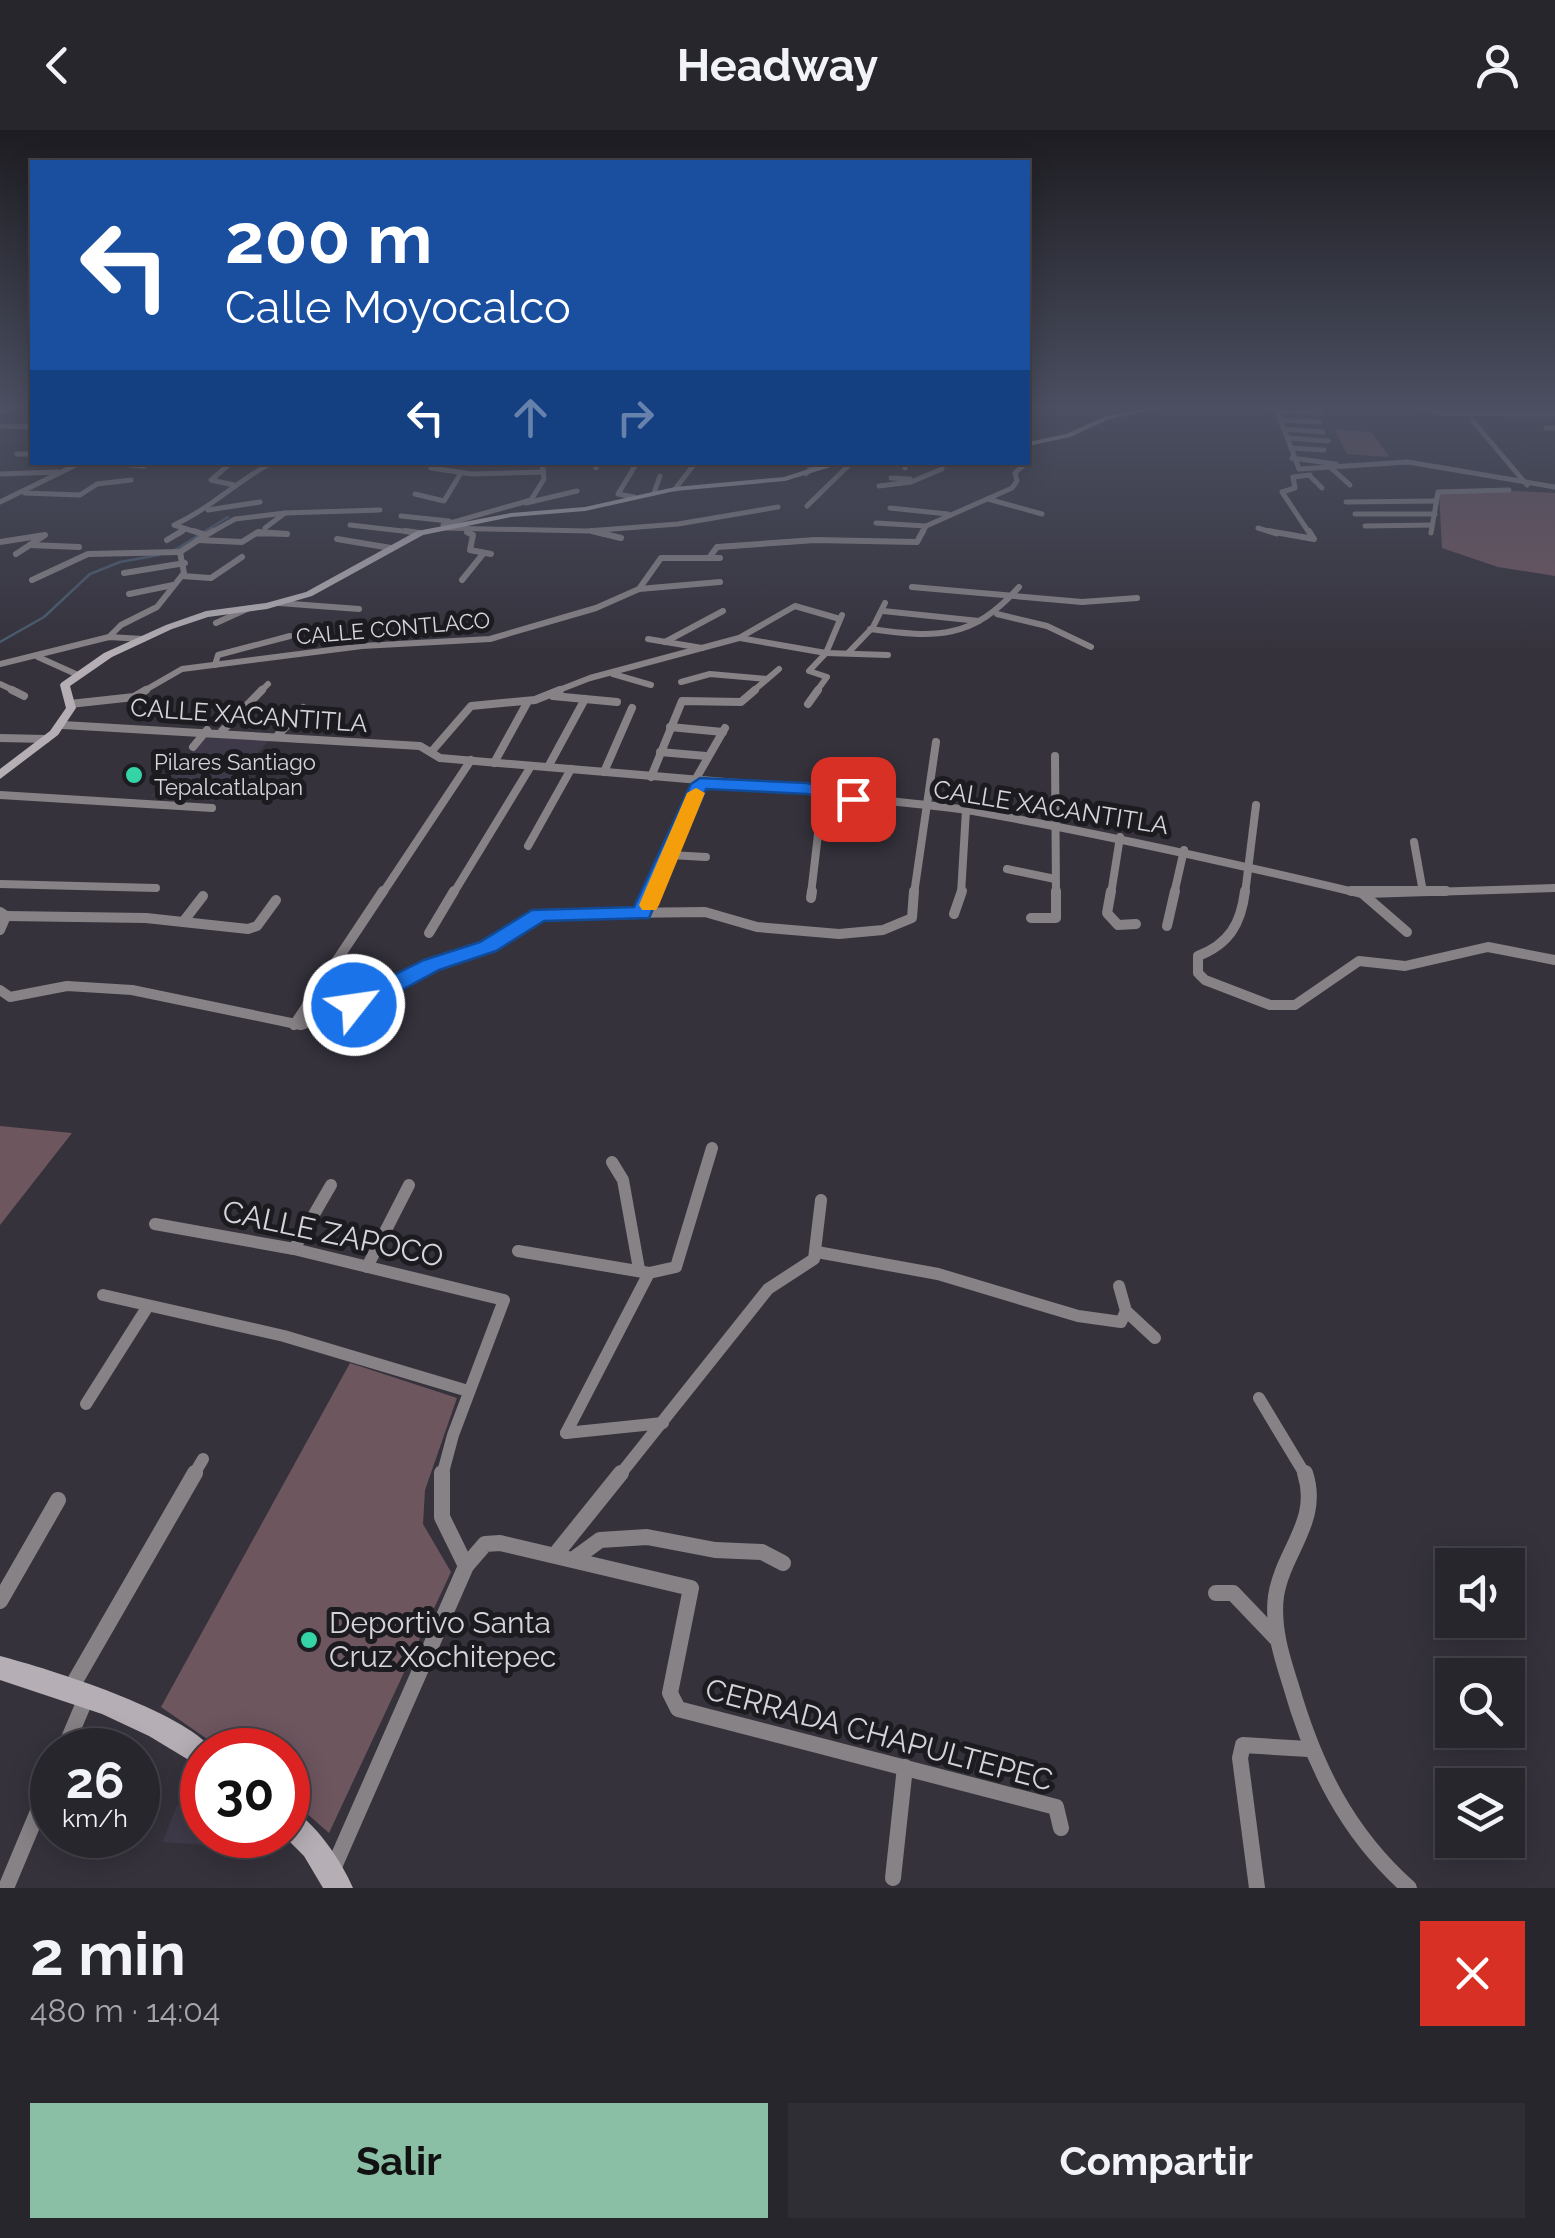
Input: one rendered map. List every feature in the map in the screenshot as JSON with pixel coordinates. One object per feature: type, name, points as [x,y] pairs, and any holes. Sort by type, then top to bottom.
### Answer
[{"type":"street","points":[[0,502],[30,490]]},
{"type":"street","points":[[25,493],[80,495],[88,490]]},
{"type":"street","points":[[207,509],[228,490]]},
{"type":"street","points":[[415,494],[444,501],[450,490]]},
{"type":"street","points":[[524,503],[537,490]]},
{"type":"street","points":[[620,490],[618,494],[634,497]]},
{"type":"street","points":[[451,524],[585,509],[670,490]]},
{"type":"street","points":[[807,506],[824,490]]},
{"type":"street","points":[[709,558],[716,547],[781,542],[916,542],[926,526],[1007,490]]},
{"type":"street","points":[[1258,528],[1288,537],[1314,538],[1282,492],[1288,490]]},
{"type":"street","points":[[1365,526],[1432,529],[1438,492],[1514,490]]},
{"type":"street","points":[[0,775],[63,725],[70,704],[64,686],[142,638],[206,614],[279,603],[323,587],[426,531],[578,491]]},
{"type":"street","points":[[987,499],[1042,514]]},
{"type":"street","points":[[918,510],[929,500]]},
{"type":"street","points":[[1346,502],[1436,501]]},
{"type":"street","points":[[260,502],[207,509],[174,524],[199,535],[242,542],[255,532],[288,534]]},
{"type":"street","points":[[464,530],[526,532],[660,525],[778,507]]},
{"type":"street","points":[[890,508],[949,514]]},
{"type":"street","points":[[32,580],[77,555],[125,548],[177,552],[199,535],[235,519],[380,510]]},
{"type":"street","points":[[265,528],[284,514]]},
{"type":"street","points":[[1355,514],[1435,514]]},
{"type":"street","points":[[660,525],[661,515]]},
{"type":"street","points":[[401,516],[451,524],[473,534],[470,550],[487,554],[462,580]]},
{"type":"street","points":[[592,529],[595,516]]},
{"type":"street","points":[[526,532],[529,520]]},
{"type":"street","points":[[876,523],[926,526]]},
{"type":"street","points":[[350,526],[426,531]]},
{"type":"street","points":[[592,529],[621,538]]},
{"type":"street","points":[[167,540],[184,530]]},
{"type":"street","points":[[0,542],[45,534],[16,554]]},
{"type":"street","points":[[337,539],[391,548]]},
{"type":"street","points":[[29,545],[79,547]]},
{"type":"street","points":[[109,638],[120,624],[157,607],[182,576],[185,563],[177,552]]},
{"type":"street","points":[[182,576],[211,578],[242,557]]},
{"type":"street","points":[[638,589],[661,558],[720,558]]},
{"type":"street","points":[[124,572],[185,563]]},
{"type":"street","name":"CALLE CONTLACO","points":[[70,704],[134,697],[166,674],[216,664],[402,642],[490,639],[546,619],[596,608],[638,589],[720,582]]},
{"type":"street","points":[[128,594],[174,585]]},
{"type":"street","points":[[912,587],[1082,602],[1095,598],[1137,598]]},
{"type":"street","points":[[870,629],[937,638],[997,614],[1019,588]]},
{"type":"street","points":[[279,603],[359,609]]},
{"type":"street","points":[[432,751],[471,706],[550,696],[611,673],[739,638],[795,606],[841,616],[826,653],[808,670],[828,677],[808,704]]},
{"type":"street","points":[[216,624],[251,607]]},
{"type":"street","points":[[848,653],[884,607],[980,621]]},
{"type":"street","points":[[665,642],[722,611]]},
{"type":"street","points":[[997,614],[1047,626],[1090,647]]},
{"type":"street","points":[[216,664],[218,656],[290,636]]},
{"type":"street","points":[[0,664],[109,638],[142,638]]},
{"type":"street","points":[[739,638],[826,653],[888,655]]},
{"type":"street","points":[[648,639],[703,648]]},
{"type":"street","points":[[36,656],[78,674]]},
{"type":"street","points":[[650,777],[682,701],[737,703],[778,669]]},
{"type":"street","points":[[611,673],[650,684]]},
{"type":"street","points":[[681,682],[710,674],[767,679]]},
{"type":"street","points":[[0,684],[24,696]]},
{"type":"street","points":[[222,731],[268,684]]},
{"type":"street","points":[[550,696],[617,702]]},
{"type":"street","points":[[548,767],[585,700]]},
{"type":"street","points":[[494,762],[528,703]]},
{"type":"street","points":[[278,735],[303,708]]},
{"type":"street","points":[[604,772],[632,708]]},
{"type":"street","name":"CALLE XACANTITLA","points":[[63,725],[208,730],[420,746],[440,758],[824,792],[966,810],[1184,850],[1362,894],[1551,888]]},
{"type":"street","points":[[642,914],[697,783],[724,730],[670,727]]},
{"type":"street","points":[[193,747],[208,730]]},
{"type":"street","points":[[0,738],[46,740]]},
{"type":"street","points":[[0,990],[10,997],[67,986],[132,990],[294,1025],[312,1024],[431,965],[482,950],[539,914],[730,914],[752,927],[854,933],[905,926],[912,918],[924,806],[936,742]]},
{"type":"street","points":[[660,752],[706,756]]},
{"type":"street","points":[[1030,918],[1055,920],[1055,756]]},
{"type":"street","points":[[294,1025],[471,760]]},
{"type":"street","points":[[429,933],[530,766]]},
{"type":"street","points":[[528,846],[570,769]]},
{"type":"street","points":[[810,898],[824,792]]},
{"type":"street","points":[[0,796],[212,808]]},
{"type":"street","points":[[1256,804],[1237,927],[1221,947],[1201,951],[1196,965],[1205,980],[1270,1005],[1295,1005],[1359,961],[1405,966],[1488,948],[1555,960]]},
{"type":"street","points":[[954,914],[962,890],[966,810]]},
{"type":"street","points":[[1120,837],[1111,865],[1115,882],[1107,913],[1118,925],[1136,924]]},
{"type":"street","points":[[1414,842],[1423,892]]},
{"type":"street","points":[[1167,926],[1184,850]]},
{"type":"street","points":[[670,854],[706,856]]},
{"type":"street","points":[[1007,870],[1055,880]]},
{"type":"street","points":[[0,884],[156,888]]},
{"type":"street","points":[[1551,888],[1555,898]]},
{"type":"street","points":[[1362,894],[1407,932]]},
{"type":"street","points":[[183,922],[203,896]]},
{"type":"street","points":[[0,930],[3,914],[253,928],[276,900]]},
{"type":"street","points":[[518,1252],[644,1271],[676,1267],[712,1148]]},
{"type":"street","points":[[612,1162],[623,1180],[644,1271],[566,1432],[663,1423]]},
{"type":"street","points":[[294,1249],[331,1184]]},
{"type":"street","points":[[367,1268],[409,1185]]},
{"type":"street","points":[[555,1555],[768,1289],[814,1260],[821,1200]]},
{"type":"street","name":"CALLE ZAPOCO","points":[[156,1224],[294,1249],[500,1296],[504,1300],[501,1310],[468,1391]]},
{"type":"street","points":[[817,1252],[957,1278],[1047,1309],[1106,1322],[1121,1322],[1126,1311]]},
{"type":"street","points":[[1119,1286],[1126,1311],[1154,1338]]},
{"type":"street","points":[[104,1296],[284,1336],[468,1391],[439,1505],[466,1566],[335,1881]]},
{"type":"street","points":[[86,1404],[148,1306]]},
{"type":"street","points":[[1259,1398],[1302,1466],[1310,1490],[1310,1512],[1278,1586],[1277,1639],[1308,1749],[1336,1805],[1363,1845],[1409,1888]]},
{"type":"street","points":[[70,1728],[78,1694],[203,1459]]},
{"type":"street","points":[[0,1601],[58,1500]]},
{"type":"street","points":[[574,1559],[600,1540],[646,1537],[715,1550],[762,1552],[783,1563]]},
{"type":"street","name":"CERRADA CHAPULTEPEC","points":[[466,1566],[486,1544],[500,1543],[691,1588],[670,1693],[678,1709],[1056,1807],[1062,1828]]},
{"type":"street","points":[[1216,1593],[1233,1593],[1277,1639]]},
{"type":"street","points":[[0,1668],[78,1694],[180,1739]]},
{"type":"street","points":[[1257,1888],[1240,1758],[1243,1745],[1308,1749]]},
{"type":"street","points":[[893,1878],[904,1767]]},
{"type":"street","points":[[6,1888],[30,1831]]},
{"type":"street","points":[[310,1844],[335,1881]]},
{"type":"shaded area","points":[[1439,492],[1555,493],[1555,576],[1498,567],[1442,548]]},
{"type":"shaded area","points":[[209,734],[273,736],[214,801],[151,796]]},
{"type":"shaded area","points":[[0,1126],[72,1133],[0,1225]]},
{"type":"shaded area","name":"Deportivo Santa Cruz Xochitepec","points":[[350,1363],[457,1398],[425,1490],[423,1524],[451,1572],[329,1833],[310,1816],[310,1728],[191,1728],[161,1707]]},
{"type":"shaded area","points":[[177,1805],[180,1805],[180,1843],[163,1842]]},
{"type":"waterway","points":[[173,551],[228,517]]},
{"type":"waterway","points":[[0,642],[44,617],[90,574],[120,562],[159,555]]},
{"type":"slow traffic","points":[[649,905],[696,793]]},
{"type":"place","name":"Pilares Santiago Tepalcatlalpan","points":[[134,775]]},
{"type":"place","name":"Deportivo Santa Cruz Xochitepec","points":[[309,1640]]},
{"type":"route","points":[[354,1005],[431,965],[482,950],[539,914],[642,914],[700,784],[807,789],[853,799]]}]
